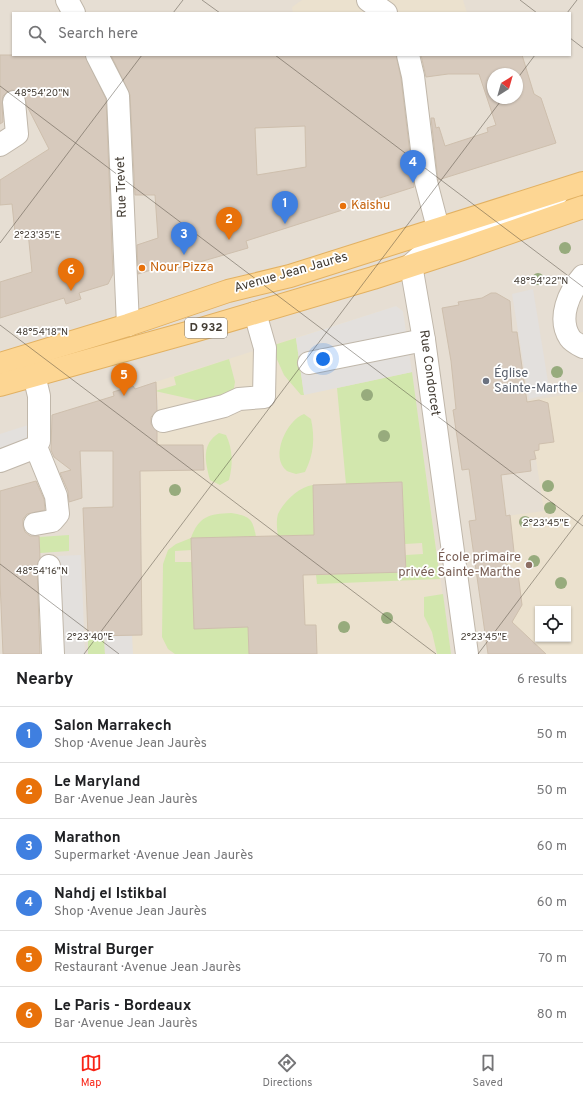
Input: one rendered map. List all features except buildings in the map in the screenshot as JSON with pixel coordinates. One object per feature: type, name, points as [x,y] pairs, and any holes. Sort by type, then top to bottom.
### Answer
[{"type":"main road","name":"Avenue Jean Jaurès","points":[[0,364],[128,325],[228,292],[290,276],[574,186]]},
{"type":"main road","name":"D 932","points":[[0,385],[255,313],[462,249],[583,207]]},
{"type":"street","points":[[67,0],[73,12]]},
{"type":"street","points":[[368,0],[385,12]]},
{"type":"street","name":"Rue Trevet","points":[[98,56],[118,96],[128,325]]},
{"type":"street","points":[[408,56],[413,76],[426,182],[438,228]]},
{"type":"street","points":[[0,145],[17,134],[14,102]]},
{"type":"street","points":[[411,265],[424,253],[444,241],[532,211],[574,186]]},
{"type":"street","name":"Rue Condorcet","points":[[411,265],[424,340],[467,654]]},
{"type":"street","points":[[583,276],[576,285],[563,315],[570,338],[583,347]]},
{"type":"street","points":[[163,421],[224,406],[239,399],[264,397],[265,348],[255,313]]},
{"type":"street","points":[[309,363],[424,340]]},
{"type":"street","points":[[0,461],[36,447],[39,441],[39,396],[34,375]]},
{"type":"street","points":[[35,524],[52,521],[58,514],[56,496],[36,447]]},
{"type":"street","points":[[49,566],[53,654]]},
{"type":"shaded area","points":[[0,0],[583,0],[583,654],[0,654]]},
{"type":"shaded area","points":[[302,0],[463,0],[467,12],[293,12],[292,7]]},
{"type":"shaded area","points":[[533,289],[550,394],[529,399],[512,294]]},
{"type":"shaded area","points":[[396,306],[403,311],[451,654],[88,654],[88,636],[142,635],[141,437],[158,437],[158,401],[152,383]]},
{"type":"shaded area","points":[[396,306],[403,311],[412,372],[304,395],[296,338]]},
{"type":"shaded area","name":"École primaire privée Sainte-Marthe","points":[[583,392],[583,654],[488,654],[469,521],[544,511],[527,401]]},
{"type":"shaded area","points":[[28,425],[33,439],[0,450],[0,434]]},
{"type":"shaded area","points":[[81,555],[85,654],[62,654],[57,556]]},
{"type":"shaded area","points":[[104,635],[132,635],[133,654],[105,654]]},
{"type":"green space","points":[[296,338],[304,395],[301,395],[284,375],[271,346]]},
{"type":"green space","points":[[229,359],[235,382],[233,394],[213,404],[155,391],[176,385],[174,377]]},
{"type":"green space","points":[[412,372],[440,579],[317,584],[316,575],[406,572],[406,555],[423,554],[422,543],[405,544],[402,482],[346,484],[337,388]]},
{"type":"green space","points":[[304,414],[311,419],[313,446],[305,472],[296,474],[287,471],[282,465],[280,448],[286,431],[292,423]]},
{"type":"green space","points":[[219,433],[226,435],[232,457],[229,480],[220,485],[210,480],[206,460],[209,442]]},
{"type":"green space","points":[[313,485],[314,541],[303,535],[278,536],[277,519],[278,514],[284,504],[292,495],[308,486]]},
{"type":"green space","points":[[231,513],[242,515],[249,519],[252,522],[256,537],[192,550],[175,551],[175,562],[192,562],[194,629],[248,627],[249,654],[175,654],[168,649],[162,637],[163,564],[168,550],[176,544],[191,538],[201,521],[206,518],[217,514]]},
{"type":"green space","points":[[69,535],[69,551],[40,553],[39,537]]},
{"type":"green space","points":[[443,594],[451,654],[437,654],[432,632],[424,616],[424,597]]},
{"type":"green space","points":[[104,635],[105,654],[88,654],[88,636]]},
{"type":"place","name":"Nahdj el Istikbal","points":[[413,183]]},
{"type":"place","name":"Kaishu","points":[[343,206]]},
{"type":"place","name":"Salon Marrakech","points":[[285,224]]},
{"type":"place","name":"Le Maryland","points":[[229,240]]},
{"type":"place","name":"Marathon","points":[[184,255]]},
{"type":"place","name":"Nour Pizza","points":[[142,268]]},
{"type":"place","name":"Le Paris - Bordeaux","points":[[71,291]]},
{"type":"place","name":"Église Sainte-Marthe","points":[[486,381]]},
{"type":"place","name":"Mistral Burger","points":[[124,396]]},
{"type":"place","name":"École primaire privée Sainte-Marthe","points":[[529,565]]}]
